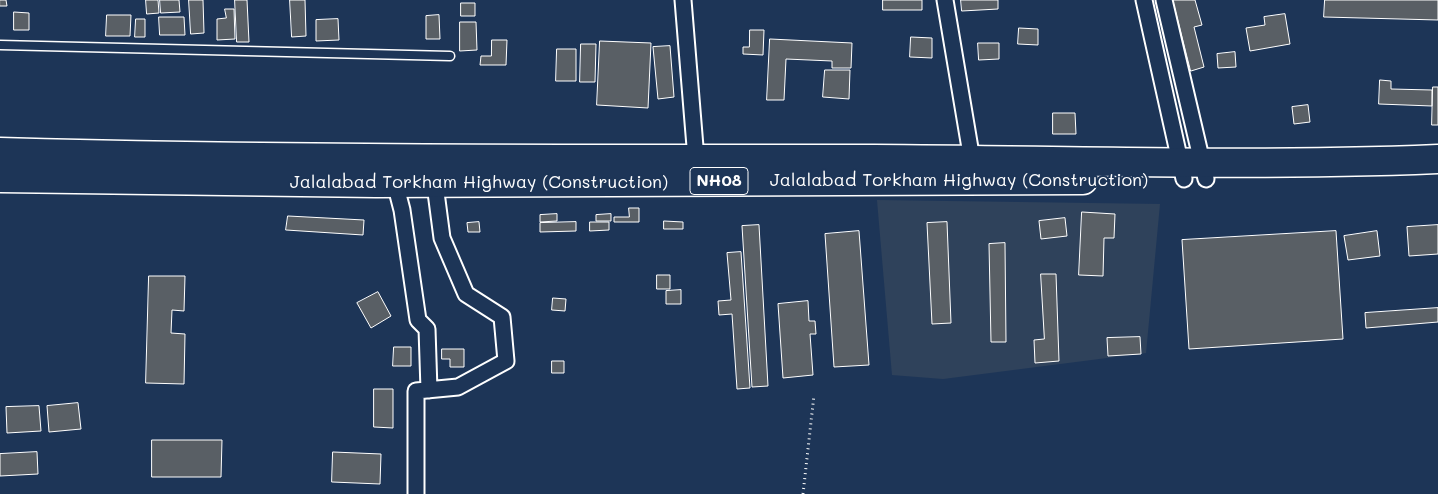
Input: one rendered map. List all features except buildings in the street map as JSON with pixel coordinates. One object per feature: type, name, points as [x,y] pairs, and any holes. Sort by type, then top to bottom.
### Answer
[{"type":"highway","name":"NH08","points":[[0,152],[434,170]]},
{"type":"highway","name":"NH08","points":[[565,170],[696,159],[972,160],[1193,171],[1438,159]]},
{"type":"highway","name":"NH08","points":[[1396,161],[1438,165]]},
{"type":"highway","name":"Jalalabad Torkham Highway (Construction)","points":[[0,178],[395,183],[434,170],[565,170],[1193,171],[1438,178]]},
{"type":"street","points":[[683,0],[696,159]]},
{"type":"street","points":[[945,0],[972,160]]},
{"type":"street","points":[[1144,0],[1169,109],[1193,171]]},
{"type":"street","points":[[1164,0],[1189,105],[1193,171]]},
{"type":"street","points":[[1169,109],[1189,105]]},
{"type":"street","points":[[416,494],[416,391],[458,387],[506,361],[502,317],[466,294],[442,238],[434,170]]},
{"type":"street","points":[[395,183],[402,210],[418,320],[427,329],[429,390]]},
{"type":"lane","points":[[0,45],[450,56]]},
{"type":"path","points":[[804,494],[814,395]]},
{"type":"shaded area","points":[[877,200],[1160,204],[1146,353],[943,379],[892,375]]}]
